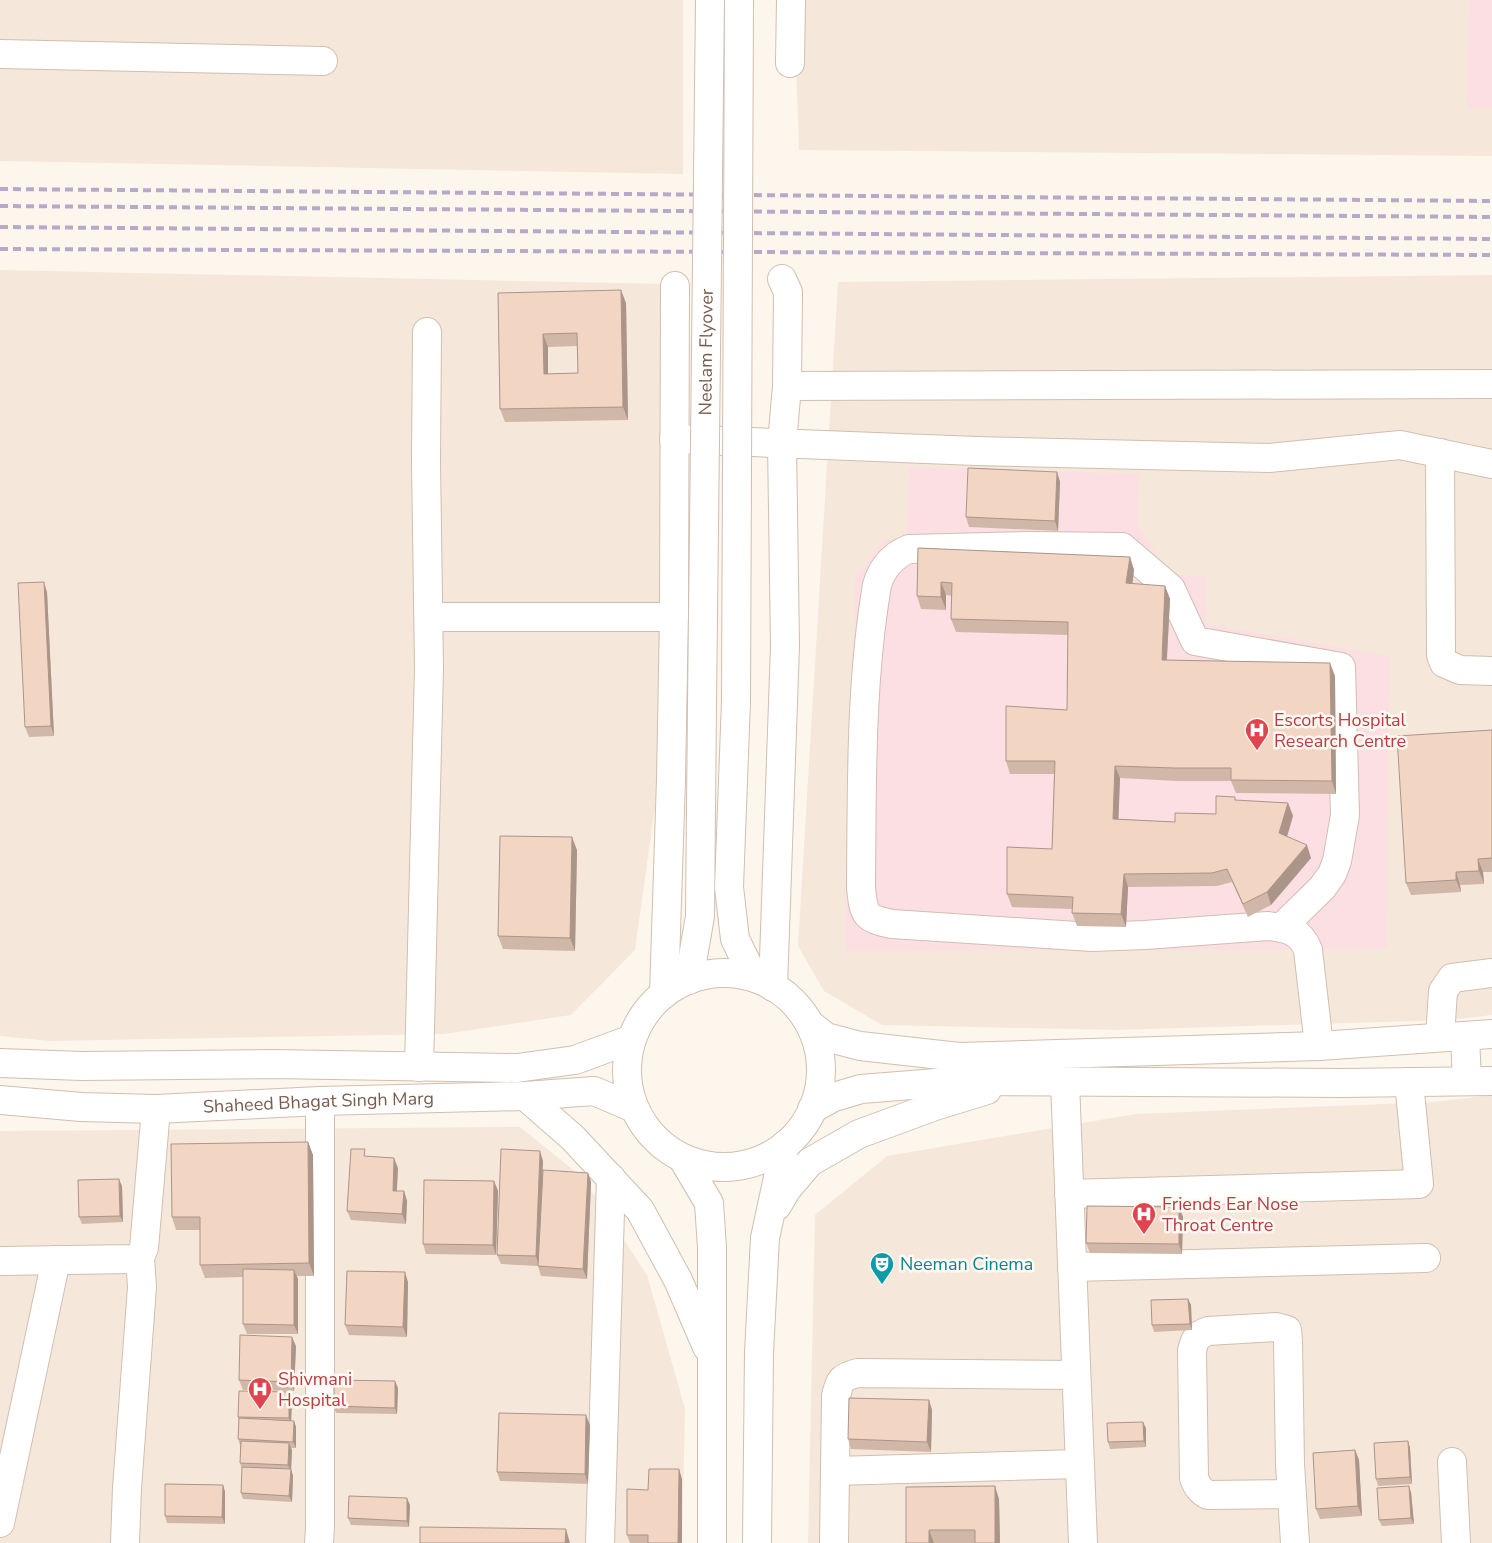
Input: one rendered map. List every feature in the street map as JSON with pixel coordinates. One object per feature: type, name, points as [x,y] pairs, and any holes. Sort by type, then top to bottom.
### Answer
[{"type":"street","name":"Neelam Flyover","points":[[689,980],[700,916],[710,0]]},
{"type":"street","name":"Neelam Flyover","points":[[739,0],[736,701],[729,887],[735,939],[763,982]]},
{"type":"street","points":[[790,63],[791,0]]},
{"type":"street","points":[[0,54],[323,61]]},
{"type":"street","points":[[763,982],[784,646],[782,443],[787,386],[788,292],[782,279]]},
{"type":"street","points":[[664,994],[674,616],[675,286]]},
{"type":"street","points":[[419,1067],[429,668],[426,461],[427,332]]},
{"type":"street","points":[[787,386],[1492,384]]},
{"type":"street","points":[[674,439],[976,451],[1269,458],[1400,445],[1492,464]]},
{"type":"street","points":[[1440,453],[1441,655],[1444,663],[1460,670],[1492,671]]},
{"type":"street","points":[[1281,928],[1322,888],[1332,874],[1338,854],[1345,815],[1341,667],[1195,641],[1171,589],[1122,547],[1029,546],[909,549],[897,554],[890,561],[880,574],[877,585],[866,677],[862,777],[861,888],[866,914],[872,920],[892,924],[1092,937],[1268,926],[1281,928],[1295,933],[1304,940],[1308,950],[1319,1046]]},
{"type":"street","points":[[429,617],[674,616]]},
{"type":"street","points":[[1480,1081],[1453,1036],[1443,991],[1452,978],[1492,973]]},
{"type":"street","points":[[812,1026],[822,1068],[810,1118],[791,1142],[755,1163],[722,1168],[683,1159],[655,1140],[634,1108],[627,1076],[632,1039],[648,1009],[674,986],[701,974],[763,982],[787,995],[812,1026],[826,1037],[860,1046],[959,1057],[1319,1046],[1492,1034]]},
{"type":"street","name":"Shaheed Bhagat Singh Marg","points":[[0,1063],[82,1066],[272,1064],[517,1068],[576,1060],[632,1039]]},
{"type":"street","points":[[812,1109],[834,1097],[861,1089],[961,1081],[1332,1083],[1480,1081]]},
{"type":"street","points":[[769,1220],[786,1189],[810,1162],[859,1134],[936,1106],[1018,1082]]},
{"type":"street","points":[[1065,1082],[1083,1543]]},
{"type":"street","points":[[1069,1194],[1419,1184],[1409,1082]]},
{"type":"street","name":"Shaheed Bhagat Singh Marg","points":[[0,1100],[81,1107],[156,1110],[320,1101],[525,1096],[594,1092],[634,1108]]},
{"type":"street","points":[[525,1096],[573,1138],[640,1210],[678,1280],[712,1357]]},
{"type":"street","points":[[319,1543],[320,1101]]},
{"type":"street","points":[[125,1543],[126,1488],[142,1287],[140,1257],[144,1248],[156,1110]]},
{"type":"street","points":[[757,1543],[759,1353],[765,1238],[785,1145]]},
{"type":"street","points":[[683,1159],[709,1203],[712,1248],[712,1543]]},
{"type":"street","points":[[600,1543],[611,1178]]},
{"type":"street","points":[[0,1261],[133,1259],[140,1257]]},
{"type":"street","points":[[1072,1267],[1426,1258]]},
{"type":"street","points":[[0,1523],[56,1260]]},
{"type":"street","points":[[1292,1494],[1208,1495],[1201,1492],[1196,1485],[1194,1478],[1192,1351],[1194,1341],[1199,1335],[1208,1331],[1276,1327],[1287,1330],[1295,1543]]},
{"type":"street","points":[[834,1543],[836,1396],[839,1383],[846,1375],[858,1373],[1076,1375]]},
{"type":"street","points":[[1452,1462],[1456,1543]]},
{"type":"street","points":[[835,1471],[1080,1464]]},
{"type":"shaded area","points":[[0,0],[683,0],[683,174],[0,161]]},
{"type":"shaded area","points":[[794,0],[1492,0],[1492,156],[799,150]]},
{"type":"shaded area","points":[[1469,0],[1492,0],[1492,108],[1467,108]]},
{"type":"shaded area","points":[[0,270],[665,284],[662,756],[635,950],[571,1015],[444,1034],[49,1041],[0,1036]]},
{"type":"shaded area","points":[[1492,275],[1492,1015],[1450,1020],[1116,1030],[882,1025],[824,991],[798,946],[838,282]]},
{"type":"shaded area","points":[[909,467],[1139,474],[1137,523],[1169,574],[1205,577],[1206,624],[1389,656],[1387,949],[845,951],[855,578],[884,540],[907,540]]},
{"type":"shaded area","points":[[1492,1095],[1492,1543],[808,1543],[815,1215],[887,1156],[1135,1114],[1434,1102]]},
{"type":"shaded area","points":[[520,1127],[582,1177],[647,1275],[685,1409],[682,1543],[0,1543],[0,1131]]},
{"type":"building","points":[[621,290],[623,407],[500,409],[498,293]],"holes":[[[577,333],[578,373],[544,374],[543,334]]]},
{"type":"building","points":[[968,468],[1057,472],[1055,521],[966,517]]},
{"type":"building","points":[[918,548],[1130,557],[1126,583],[1165,586],[1162,660],[1330,663],[1332,781],[1231,780],[1231,768],[1115,766],[1113,819],[1175,822],[1175,813],[1216,814],[1216,796],[1235,797],[1235,800],[1288,803],[1279,833],[1307,845],[1267,892],[1243,904],[1227,869],[1212,873],[1124,874],[1121,914],[1072,913],[1073,897],[1007,894],[1007,847],[1052,849],[1055,761],[1006,761],[1006,706],[1067,710],[1068,622],[951,619],[952,583],[941,582],[941,597],[917,596]]},
{"type":"building","points":[[44,582],[51,726],[25,727],[18,583]]},
{"type":"building","points":[[1492,730],[1492,858],[1478,859],[1479,871],[1456,872],[1456,880],[1406,883],[1397,736]]},
{"type":"building","points":[[500,836],[572,837],[570,938],[498,936]]},
{"type":"building","points":[[308,1142],[309,1263],[200,1265],[200,1217],[172,1217],[171,1144]]},
{"type":"building","points":[[351,1149],[365,1149],[364,1156],[394,1158],[393,1191],[404,1191],[402,1214],[347,1211]]},
{"type":"building","points":[[501,1149],[540,1151],[536,1256],[497,1255]]},
{"type":"building","points":[[543,1170],[588,1173],[583,1269],[538,1266]]},
{"type":"building","points":[[119,1179],[120,1216],[79,1217],[78,1180]]},
{"type":"building","points":[[424,1180],[494,1181],[493,1245],[423,1244]]},
{"type":"building","points":[[1087,1206],[1179,1207],[1179,1244],[1086,1243]]},
{"type":"building","points":[[243,1269],[294,1270],[294,1325],[243,1324]]},
{"type":"building","points":[[347,1271],[405,1272],[403,1327],[345,1325]]},
{"type":"building","points":[[1188,1299],[1190,1324],[1152,1325],[1151,1300]]},
{"type":"building","points":[[240,1335],[292,1337],[291,1382],[239,1380]]},
{"type":"building","points":[[334,1380],[395,1381],[395,1408],[334,1406]]},
{"type":"building","points":[[239,1391],[289,1392],[289,1418],[238,1417]]},
{"type":"building","points":[[849,1398],[929,1400],[927,1442],[848,1439]]},
{"type":"building","points":[[499,1413],[586,1415],[585,1474],[497,1472]]},
{"type":"building","points":[[239,1418],[294,1421],[293,1442],[238,1439]]},
{"type":"building","points":[[1143,1422],[1144,1441],[1108,1442],[1107,1423]]},
{"type":"building","points":[[241,1441],[289,1443],[288,1465],[240,1463]]},
{"type":"building","points":[[1408,1441],[1410,1477],[1376,1479],[1374,1443]]},
{"type":"building","points":[[1355,1450],[1358,1506],[1316,1509],[1313,1453]]},
{"type":"building","points":[[242,1467],[291,1469],[289,1496],[241,1493]]},
{"type":"building","points":[[649,1469],[679,1469],[678,1543],[648,1543],[648,1535],[627,1535],[627,1489],[648,1490]]},
{"type":"building","points":[[165,1484],[223,1485],[222,1517],[165,1516]]},
{"type":"building","points":[[995,1486],[995,1543],[975,1543],[975,1530],[929,1530],[929,1543],[906,1543],[906,1487]]},
{"type":"building","points":[[1409,1486],[1411,1518],[1379,1520],[1377,1488]]},
{"type":"building","points":[[349,1496],[407,1498],[407,1521],[348,1518]]},
{"type":"building","points":[[420,1527],[566,1529],[565,1543],[420,1543]]},
{"type":"railway","points":[[0,189],[1492,201]]},
{"type":"railway","points":[[0,206],[1492,217]]},
{"type":"railway","points":[[0,227],[1492,239]]},
{"type":"railway","points":[[0,249],[1492,255]]},
{"type":"place","name":"Escorts Hospital Research Centre","points":[[1257,751]]},
{"type":"place","name":"Friends Ear Nose Throat Centre","points":[[1144,1235]]},
{"type":"place","name":"Neeman Cinema","points":[[882,1285]]},
{"type":"place","name":"Shivmani Hospital","points":[[260,1410]]}]
